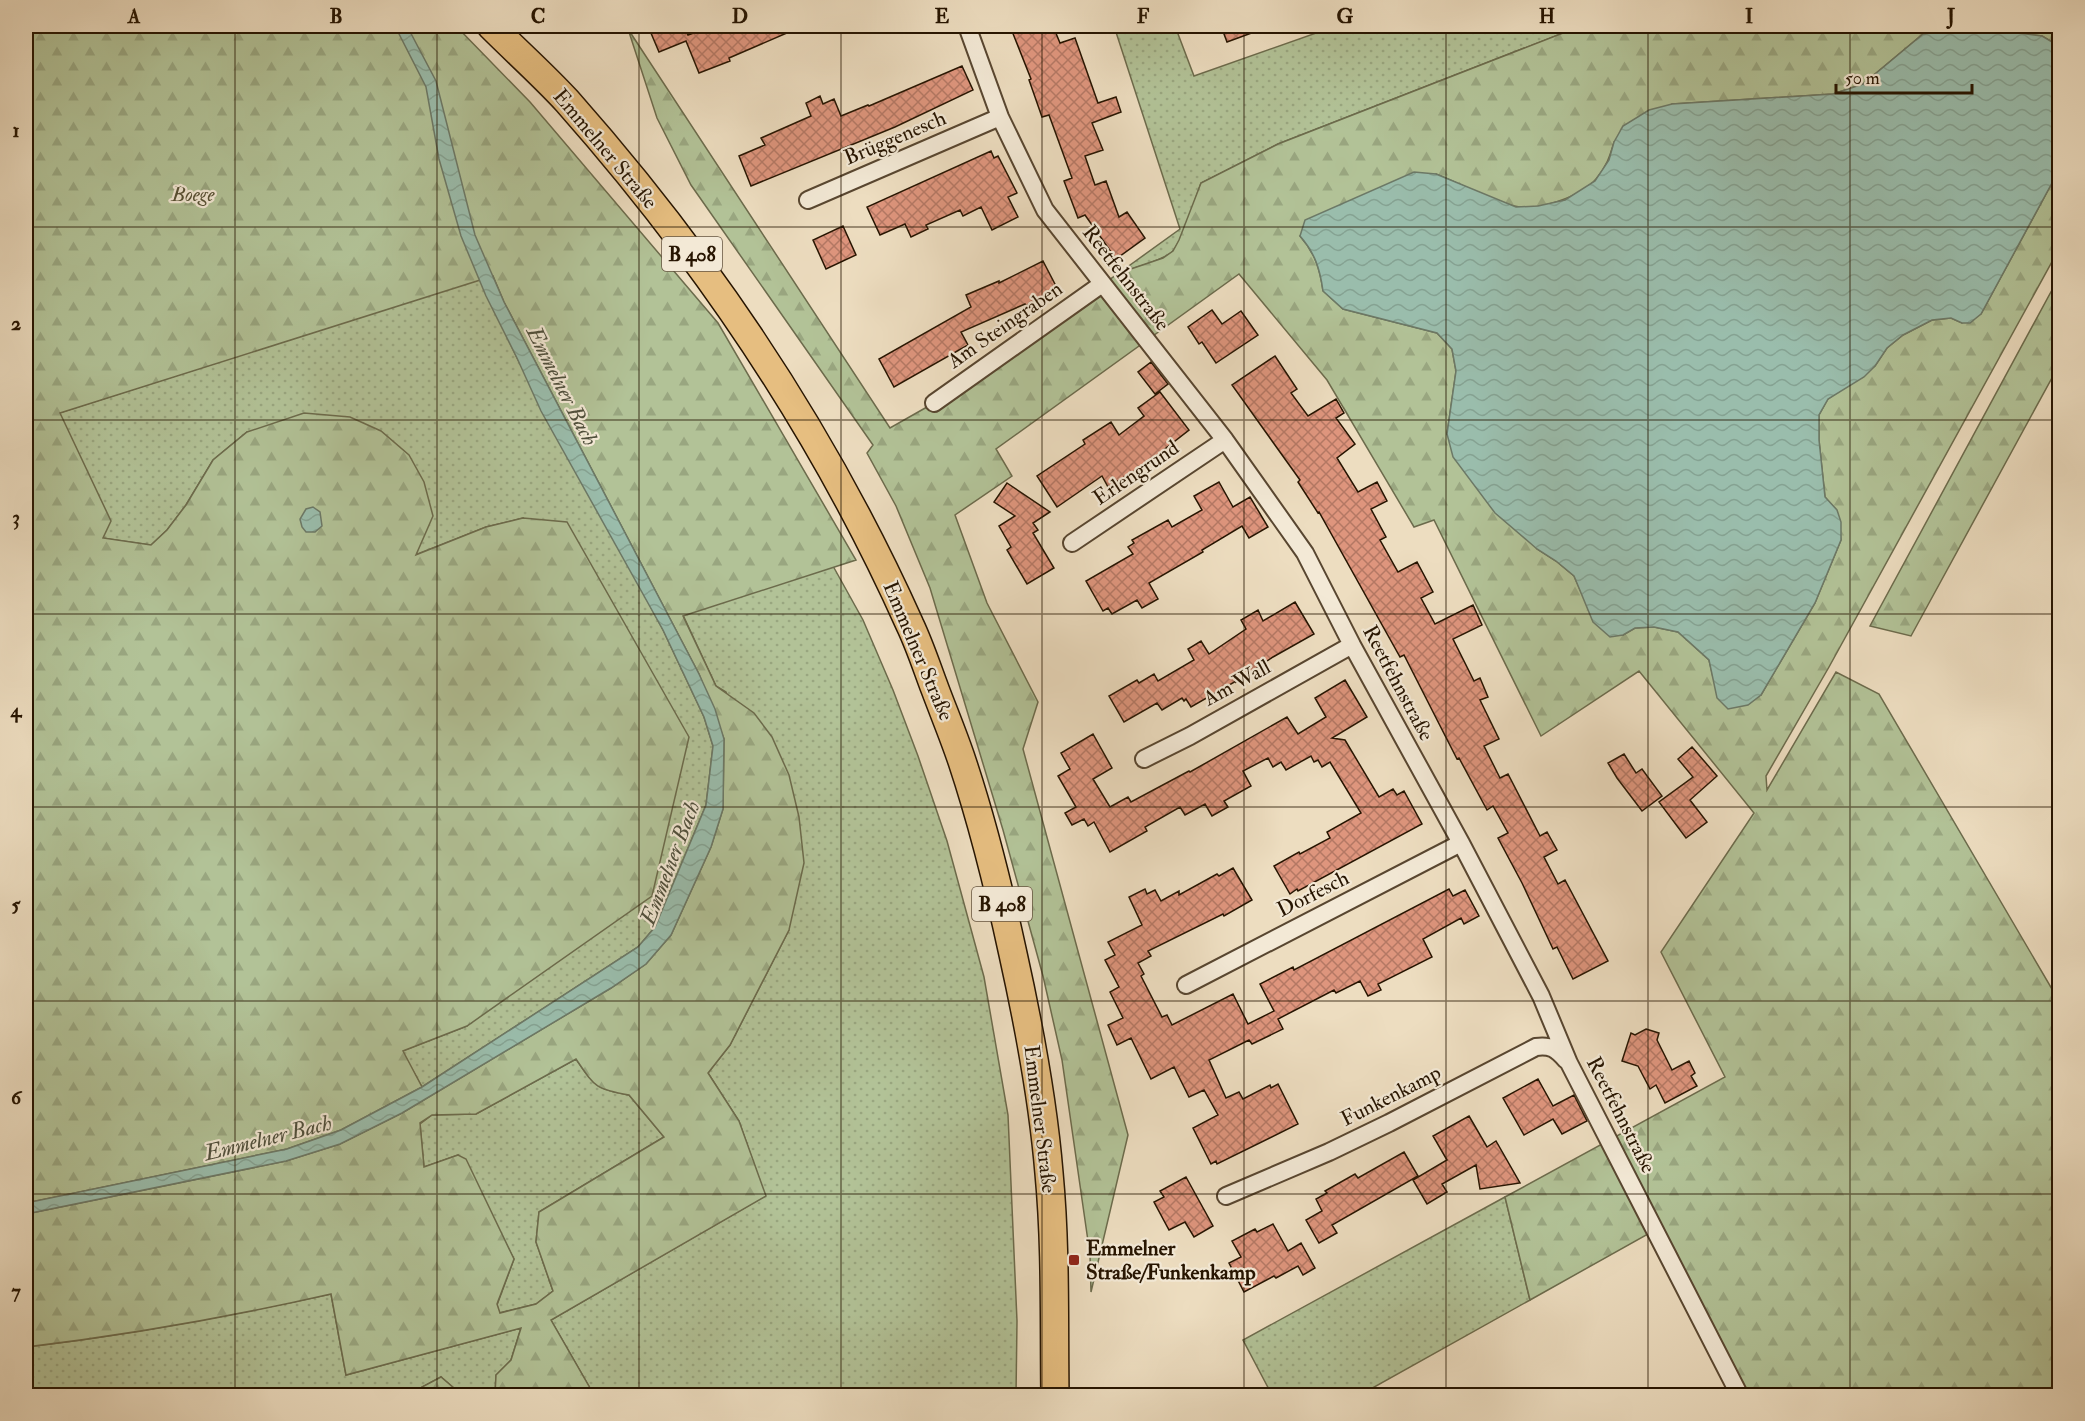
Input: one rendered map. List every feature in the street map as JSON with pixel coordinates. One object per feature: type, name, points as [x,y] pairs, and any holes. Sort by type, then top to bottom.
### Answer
[{"type":"main road","name":"Emmelner Straße","points":[[491,26],[564,99],[631,176],[700,265],[777,376],[853,504],[912,628],[962,761],[999,891],[1024,1005],[1040,1098],[1049,1173],[1054,1262],[1055,1395]]},
{"type":"main road","points":[[503,26],[543,77]]},
{"type":"street","name":"Reetfehnstraße","points":[[967,26],[1000,117],[1045,210],[1225,440],[1305,553],[1541,996],[1569,1063],[1740,1395]]},
{"type":"street","name":"Brüggenesch","points":[[808,200],[1000,117]]},
{"type":"street","name":"Am Steingraben","points":[[934,403],[1102,284]]},
{"type":"street","name":"Erlengrund","points":[[1072,543],[1225,440]]},
{"type":"street","name":"Am Wall","points":[[1144,759],[1190,736],[1352,645]]},
{"type":"street","name":"Dorfesch","points":[[1186,985],[1461,843]]},
{"type":"street","name":"Funkenkamp","points":[[1226,1196],[1389,1124],[1536,1047],[1548,1046],[1556,1049],[1569,1063]]},
{"type":"green space","name":"Boege","points":[[26,26],[456,26],[530,102],[718,323],[856,560],[683,616],[716,686],[754,713],[772,737],[789,775],[799,817],[804,863],[789,930],[730,1045],[708,1073],[739,1121],[766,1196],[551,1320],[594,1395],[495,1395],[496,1375],[511,1360],[521,1328],[346,1375],[331,1294],[179,1325],[26,1347],[26,1214],[286,1161],[340,1144],[402,1113],[611,988],[646,964],[671,935],[711,847],[723,809],[724,739],[699,674],[504,302],[493,276],[60,413],[111,521],[103,538],[151,545],[167,530],[186,505],[213,460],[247,432],[304,413],[350,417],[381,431],[409,455],[424,482],[433,516],[416,555],[486,527],[523,518],[567,522],[689,737],[652,896],[467,1026],[403,1051],[422,1087],[341,1130],[287,1149],[26,1203]],"holes":[[[576,1059],[597,1085],[609,1091],[629,1095],[664,1137],[539,1212],[536,1242],[553,1291],[536,1304],[500,1313],[497,1304],[514,1259],[466,1159],[458,1155],[424,1167],[420,1123],[432,1115],[476,1114]]]},
{"type":"green space","points":[[1114,26],[1175,26],[1194,76],[1336,26],[1581,26],[1278,144],[1201,183],[1184,230],[1172,252],[1155,261],[1119,273],[1180,229]]},
{"type":"green space","points":[[1581,26],[2059,26],[2059,46],[2042,36],[1974,27],[1923,34],[1863,84],[1833,94],[1672,104],[1614,142],[1605,166],[1589,186],[1558,202],[1534,207],[1514,206],[1436,174],[1300,236],[1316,262],[1323,291],[1343,309],[1437,333],[1452,349],[1456,371],[1447,434],[1537,549],[1574,576],[1582,594],[1623,635],[1635,628],[1654,627],[1678,632],[1709,660],[1713,677],[1761,695],[1815,603],[1841,540],[1837,511],[1825,497],[1819,440],[1819,415],[1828,399],[1875,366],[1887,348],[1903,335],[1932,320],[1951,318],[1962,323],[1981,314],[2059,170],[2059,249],[1829,667],[1766,776],[1767,790],[1836,672],[1879,694],[2059,1001],[2059,1390],[2050,1396],[1739,1395],[1655,1230],[1530,1300],[1505,1197],[1725,1077],[1661,952],[1754,813],[1639,671],[1541,736],[1434,520],[1414,527],[1327,380],[1239,274],[996,449],[1012,476],[955,515],[987,603],[1038,702],[1023,749],[1128,1135],[1091,1292],[1090,1255],[1062,1060],[1043,976],[1003,830],[930,588],[896,506],[867,453],[873,445],[691,185],[657,118],[628,29],[890,428],[934,403],[1119,273],[1163,258],[1173,251],[1201,183],[1278,144]]},
{"type":"green space","points":[[2059,277],[2059,365],[1911,636],[1870,626]]},
{"type":"green space","points":[[480,279],[517,358],[663,630],[704,717],[713,746],[706,805],[655,927],[638,947],[422,1087],[402,1051],[467,1026],[523,518],[486,527],[415,555],[247,432],[213,460],[186,505],[167,530],[151,545],[102,538],[59,413]]},
{"type":"green space","points":[[833,566],[863,620],[918,756],[947,841],[984,977],[1008,1115],[1017,1321],[1016,1395],[594,1395],[551,1320],[765,1196],[739,1121],[708,1073],[730,1045],[789,930],[726,692],[716,686],[683,615]]},
{"type":"green space","points":[[576,1059],[588,1076],[598,1085],[610,1091],[629,1095],[664,1137],[539,1212],[536,1242],[553,1291],[536,1304],[499,1313],[497,1305],[514,1259],[458,1155],[424,1167],[420,1124],[432,1115],[476,1114]]},
{"type":"green space","points":[[1505,1197],[1530,1300],[1360,1395],[1272,1395],[1243,1340]]},
{"type":"green space","points":[[331,1294],[346,1375],[521,1328],[511,1360],[496,1375],[495,1396],[462,1395],[441,1377],[422,1387],[425,1396],[26,1395],[26,1347],[179,1324]]},
{"type":"green space","points":[[441,1377],[462,1395],[425,1395],[422,1387]]},
{"type":"water","points":[[395,26],[407,26],[436,81],[475,235],[504,302],[699,674],[715,709],[724,739],[723,809],[711,847],[671,935],[646,964],[611,988],[402,1113],[340,1144],[286,1161],[26,1214],[26,1203],[287,1149],[341,1130],[422,1087],[638,947],[655,927],[706,805],[713,746],[704,717],[663,630],[541,411],[486,296],[461,236],[439,159],[426,87]]},
{"type":"water","points":[[1974,27],[2042,36],[2059,46],[2059,170],[1981,314],[1970,323],[1962,323],[1951,318],[1932,320],[1903,335],[1887,348],[1864,377],[1828,399],[1819,415],[1819,440],[1825,497],[1837,510],[1841,522],[1841,540],[1815,603],[1761,695],[1748,705],[1728,709],[1717,698],[1709,660],[1678,632],[1654,627],[1635,628],[1623,635],[1610,637],[1593,622],[1574,576],[1537,549],[1495,513],[1453,457],[1447,434],[1456,371],[1452,349],[1437,333],[1343,309],[1323,291],[1316,262],[1300,236],[1305,220],[1414,172],[1436,174],[1516,207],[1538,206],[1565,200],[1595,181],[1609,160],[1614,142],[1623,126],[1649,110],[1672,104],[1833,94],[1863,84],[1923,34]]},
{"type":"water","points":[[313,507],[320,512],[322,526],[315,532],[306,532],[300,519],[306,509]]},
{"type":"building","points":[[648,26],[684,26],[688,35],[713,26],[803,26],[729,58],[730,61],[699,73],[686,41],[659,52]]},
{"type":"building","points":[[1010,26],[1053,26],[1060,43],[1075,38],[1098,103],[1116,97],[1121,112],[1092,123],[1103,150],[1085,156],[1095,185],[1106,181],[1119,217],[1127,212],[1145,238],[1116,259],[1085,215],[1078,218],[1064,181],[1072,178],[1049,115],[1042,117],[1029,80],[1031,79]]},
{"type":"building","points":[[1221,26],[1268,26],[1268,27],[1227,42]]},
{"type":"building","points":[[962,66],[973,90],[895,127],[751,186],[739,156],[765,145],[761,138],[811,116],[806,103],[820,96],[823,104],[834,99],[841,116]]},
{"type":"building","points":[[991,151],[994,158],[998,156],[1017,193],[1008,197],[1018,217],[992,230],[981,207],[963,216],[960,210],[926,225],[928,229],[911,237],[905,224],[880,235],[867,207]]},
{"type":"building","points":[[843,226],[856,255],[826,269],[813,240]]},
{"type":"building","points":[[1043,261],[1058,290],[1026,306],[1025,304],[961,332],[968,345],[894,387],[879,359],[971,307],[966,295],[999,281],[999,283]]},
{"type":"building","points":[[1212,310],[1222,324],[1241,311],[1258,335],[1216,363],[1202,342],[1199,344],[1188,327]]},
{"type":"building","points":[[1275,356],[1297,389],[1291,393],[1308,416],[1336,399],[1344,413],[1336,418],[1355,444],[1337,458],[1358,492],[1377,482],[1387,501],[1371,509],[1386,537],[1380,540],[1398,572],[1417,562],[1433,592],[1421,598],[1435,624],[1473,605],[1482,625],[1453,639],[1474,681],[1480,678],[1488,697],[1480,700],[1499,739],[1484,746],[1500,778],[1508,774],[1540,836],[1547,832],[1557,850],[1544,857],[1558,884],[1565,880],[1608,961],[1573,979],[1557,947],[1553,949],[1498,838],[1508,833],[1493,806],[1487,810],[1459,758],[1457,759],[1404,655],[1400,657],[1319,512],[1298,482],[1300,480],[1232,385]]},
{"type":"building","points":[[1151,362],[1168,384],[1155,394],[1138,372]]},
{"type":"building","points":[[1160,392],[1189,430],[1143,466],[1108,487],[1102,476],[1057,507],[1037,476],[1085,444],[1083,440],[1111,422],[1119,435],[1144,416],[1138,408]]},
{"type":"building","points":[[1219,482],[1233,507],[1250,497],[1268,527],[1249,538],[1242,526],[1149,583],[1158,599],[1142,608],[1137,600],[1112,614],[1108,608],[1103,611],[1086,581],[1133,554],[1128,547],[1134,543],[1132,540],[1168,520],[1172,527],[1202,510],[1194,496]]},
{"type":"building","points":[[1007,483],[1050,512],[1033,523],[1038,530],[1033,533],[1054,568],[1027,584],[1007,550],[1011,547],[999,526],[1015,516],[994,502]]},
{"type":"building","points":[[1295,602],[1314,634],[1191,707],[1186,699],[1184,701],[1182,698],[1162,710],[1157,703],[1124,722],[1109,696],[1137,680],[1139,683],[1154,674],[1158,681],[1194,660],[1188,649],[1201,641],[1209,654],[1246,629],[1241,620],[1258,610],[1263,621]]},
{"type":"building","points":[[1345,680],[1367,717],[1332,738],[1345,740],[1379,797],[1393,789],[1397,795],[1404,791],[1422,824],[1298,891],[1297,889],[1290,894],[1274,866],[1330,838],[1327,832],[1361,813],[1330,762],[1322,767],[1318,760],[1314,762],[1311,756],[1286,770],[1281,762],[1273,767],[1268,758],[1243,771],[1251,786],[1224,801],[1228,807],[1212,816],[1205,804],[1185,815],[1180,807],[1145,827],[1147,831],[1110,852],[1094,822],[1088,826],[1084,819],[1072,825],[1065,813],[1076,807],[1058,776],[1070,769],[1061,753],[1093,734],[1112,768],[1093,779],[1110,807],[1128,797],[1131,802],[1190,772],[1287,717],[1298,734],[1326,717],[1315,698]]},
{"type":"building","points":[[1692,747],[1717,776],[1690,800],[1707,822],[1686,838],[1659,802],[1693,777],[1678,759]]},
{"type":"building","points":[[1624,754],[1636,773],[1642,769],[1662,796],[1642,811],[1608,763]]},
{"type":"building","points":[[1233,868],[1252,900],[1224,916],[1223,914],[1148,951],[1151,956],[1138,963],[1144,974],[1141,976],[1162,1017],[1167,1015],[1172,1025],[1233,994],[1248,1024],[1274,1011],[1260,984],[1293,967],[1294,970],[1449,889],[1453,896],[1465,890],[1479,916],[1464,924],[1461,918],[1423,939],[1432,957],[1378,984],[1381,990],[1368,996],[1360,981],[1336,993],[1334,990],[1278,1019],[1283,1029],[1252,1044],[1249,1040],[1209,1060],[1226,1098],[1239,1092],[1243,1099],[1270,1085],[1271,1088],[1278,1084],[1298,1124],[1217,1164],[1216,1161],[1211,1164],[1193,1128],[1218,1115],[1204,1090],[1189,1097],[1174,1067],[1151,1079],[1131,1038],[1117,1045],[1108,1025],[1123,1018],[1110,992],[1119,987],[1105,960],[1115,955],[1108,942],[1142,925],[1129,897],[1145,889],[1147,894],[1155,890],[1161,901],[1179,891],[1179,895]]},
{"type":"building","points":[[1646,1029],[1659,1033],[1657,1040],[1672,1070],[1689,1061],[1695,1073],[1691,1076],[1697,1086],[1665,1103],[1656,1085],[1650,1089],[1638,1066],[1622,1061],[1631,1033],[1635,1035]]},
{"type":"building","points":[[1538,1079],[1553,1106],[1574,1095],[1587,1121],[1562,1134],[1553,1119],[1524,1135],[1503,1098]]},
{"type":"building","points":[[1469,1116],[1487,1147],[1496,1141],[1520,1183],[1480,1189],[1476,1165],[1442,1184],[1447,1192],[1427,1204],[1413,1180],[1447,1160],[1433,1136]]},
{"type":"building","points":[[1404,1152],[1418,1176],[1332,1225],[1337,1233],[1319,1243],[1306,1220],[1322,1211],[1316,1199],[1327,1193],[1325,1191],[1355,1174],[1358,1178]]},
{"type":"building","points":[[1186,1177],[1213,1226],[1194,1237],[1185,1222],[1169,1230],[1154,1202],[1164,1197],[1160,1191]]},
{"type":"building","points":[[1273,1224],[1288,1251],[1301,1243],[1315,1268],[1303,1275],[1298,1266],[1244,1292],[1229,1263],[1241,1257],[1232,1241],[1255,1229],[1257,1232]]},
{"type":"place","name":"Emmelner Straße/Funkenkamp","points":[[1074,1260]]},
{"type":"water label","name":"Emmelner Bach","points":[[562,386]]},
{"type":"water label","name":"Emmelner Bach","points":[[670,863]]},
{"type":"water label","name":"Emmelner Bach","points":[[268,1138]]}]
